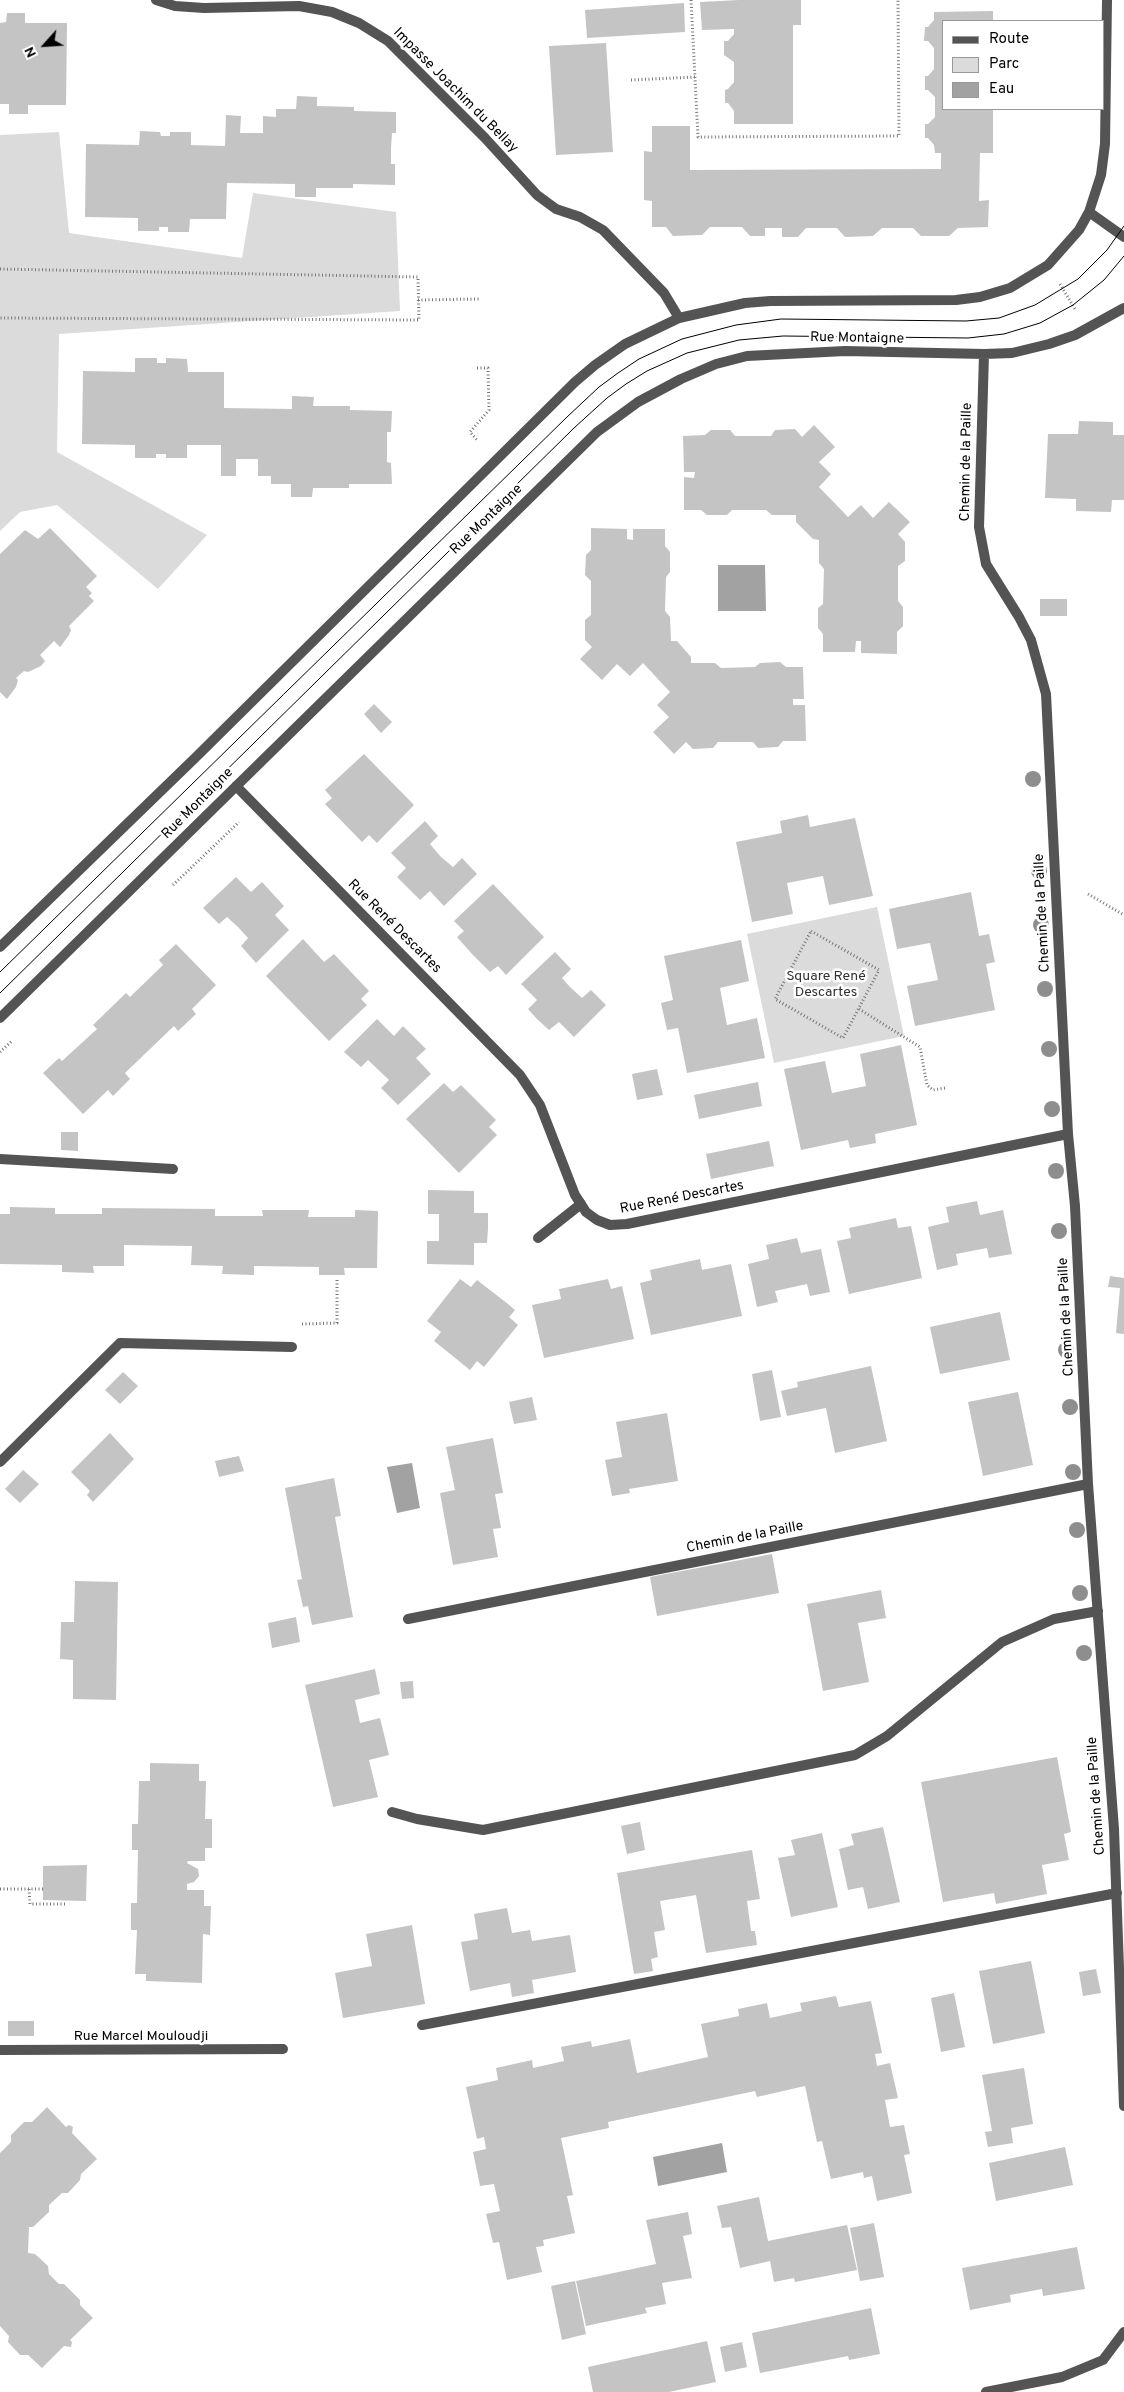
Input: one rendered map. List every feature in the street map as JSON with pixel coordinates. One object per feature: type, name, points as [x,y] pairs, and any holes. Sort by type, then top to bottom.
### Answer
[{"type":"street","name":"Impasse Joachim du Bellay","points":[[156,0],[175,6],[204,8],[299,6],[332,12],[359,23],[388,41],[485,138],[537,195],[556,209],[580,216],[603,230],[664,293],[679,318]]},
{"type":"street","points":[[0,947],[202,751],[575,382],[625,344],[679,318],[729,306],[770,301],[967,299],[1010,288],[1048,265],[1070,242],[1089,212],[1100,175],[1105,144],[1107,0]]},
{"type":"street","points":[[1089,212],[1124,237]]},
{"type":"street","name":"Rue Montaigne","points":[[0,1018],[597,432],[618,414],[661,388],[716,364],[747,356],[845,351],[1012,353],[1049,344],[1087,328],[1124,308]]},
{"type":"street","name":"Chemin de la Paille","points":[[984,354],[979,527],[986,564],[1031,640],[1046,694],[1068,1134],[1075,1206],[1088,1484],[1114,1829],[1124,2106]]},
{"type":"street","name":"Rue René Descartes","points":[[236,786],[520,1075],[540,1105],[575,1195],[586,1212],[597,1220],[610,1225],[627,1224],[1068,1134]]},
{"type":"street","points":[[0,1159],[173,1169]]},
{"type":"street","points":[[538,1238],[581,1204]]},
{"type":"street","points":[[0,1462],[120,1343],[292,1347]]},
{"type":"street","name":"Chemin de la Paille","points":[[408,1619],[1088,1484]]},
{"type":"street","points":[[392,1812],[417,1819],[483,1830],[855,1755],[887,1736],[1002,1642],[1054,1619],[1098,1611]]},
{"type":"street","points":[[422,2025],[1117,1893]]},
{"type":"street","name":"Rue Marcel Mouloudji","points":[[0,2050],[283,2049]]},
{"type":"street","points":[[986,2392],[1062,2377],[1103,2360],[1124,2332]]},
{"type":"path","points":[[691,0],[698,137],[899,136],[898,0]]},
{"type":"path","points":[[631,80],[695,77]]},
{"type":"path","points":[[1048,265],[1087,328]]},
{"type":"path","points":[[0,269],[418,276],[419,320],[0,318]]},
{"type":"path","points":[[418,300],[479,299]]},
{"type":"path","points":[[477,368],[488,368],[490,410],[470,432],[478,440]]},
{"type":"path","points":[[169,890],[255,806]]},
{"type":"path","points":[[1088,894],[1124,915]]},
{"type":"path","points":[[811,931],[879,970],[859,1009],[843,1038],[775,1000],[811,931]]},
{"type":"path","points":[[859,1009],[920,1047],[927,1084],[933,1090],[945,1088]]},
{"type":"path","points":[[0,1052],[14,1039]]},
{"type":"path","points":[[292,1347],[293,1325],[337,1323],[337,1279]]},
{"type":"path","points":[[0,1889],[43,1889]]},
{"type":"path","points":[[29,1889],[30,1904],[65,1904]]},
{"type":"green space","points":[[59,132],[69,233],[242,258],[253,193],[396,212],[400,311],[59,334],[57,452],[207,535],[158,589],[57,505],[20,512],[0,531],[0,135]]},
{"type":"green space","name":"Square René Descartes","points":[[877,907],[904,1036],[774,1063],[747,934]]},
{"type":"water","points":[[718,565],[765,565],[766,611],[718,611]]},
{"type":"water","points":[[412,1463],[420,1508],[397,1513],[387,1467]]},
{"type":"water","points":[[722,2143],[727,2172],[658,2186],[653,2157]]},
{"type":"building","points":[[801,0],[801,25],[793,25],[793,124],[734,124],[734,111],[728,103],[725,103],[725,90],[734,82],[734,62],[724,55],[724,41],[728,41],[734,34],[734,29],[702,30],[700,2]]},
{"type":"building","points":[[684,3],[685,32],[587,38],[585,10]]},
{"type":"building","points":[[993,11],[993,20],[942,20],[942,110],[993,110],[993,153],[980,153],[979,201],[989,200],[988,227],[958,228],[949,236],[921,236],[913,228],[882,228],[873,236],[845,237],[837,228],[806,228],[798,237],[782,237],[782,228],[765,228],[765,236],[750,236],[742,227],[710,227],[702,235],[673,236],[666,227],[652,227],[652,201],[644,200],[644,151],[652,152],[652,126],[690,126],[690,170],[941,169],[941,153],[935,153],[934,145],[928,138],[925,138],[925,124],[928,124],[935,117],[935,97],[928,90],[925,90],[925,76],[928,76],[934,69],[934,48],[928,41],[924,41],[925,27],[928,27],[934,20],[934,12]]},
{"type":"building","points":[[7,13],[25,13],[25,23],[67,23],[66,105],[28,105],[28,114],[9,114],[9,104],[0,104],[0,23],[6,22]]},
{"type":"building","points":[[606,43],[613,152],[556,155],[549,46]]},
{"type":"building","points":[[297,96],[317,97],[317,106],[354,107],[354,111],[396,112],[396,133],[392,133],[391,148],[391,164],[395,164],[395,185],[353,184],[353,188],[316,188],[316,197],[295,197],[295,184],[227,183],[226,219],[190,219],[189,232],[168,232],[168,227],[159,227],[159,231],[138,231],[138,218],[85,217],[86,144],[139,145],[140,131],[160,132],[161,136],[170,136],[170,132],[191,132],[191,145],[225,146],[226,115],[241,116],[240,133],[263,133],[263,116],[276,117],[276,109],[296,109]]},
{"type":"building","points":[[135,358],[157,358],[157,363],[166,363],[166,358],[187,359],[188,372],[224,372],[224,408],[292,409],[292,396],[314,397],[313,406],[350,406],[350,410],[392,411],[391,432],[387,432],[387,462],[391,463],[392,484],[349,484],[349,488],[313,488],[312,497],[291,497],[291,484],[271,484],[271,476],[258,476],[258,459],[236,459],[236,476],[221,476],[221,445],[187,445],[187,458],[166,458],[166,454],[156,454],[156,458],[135,458],[135,445],[82,444],[83,371],[135,372]]},
{"type":"building","points":[[1079,421],[1113,422],[1113,435],[1124,435],[1124,500],[1112,500],[1111,512],[1076,511],[1076,499],[1045,498],[1048,434],[1078,434]]},
{"type":"building","points":[[814,425],[835,447],[819,462],[831,474],[819,487],[848,517],[861,505],[873,518],[889,502],[910,522],[898,534],[905,542],[905,561],[898,566],[898,601],[903,607],[903,626],[897,632],[897,654],[861,653],[861,641],[856,641],[855,652],[823,652],[823,634],[818,628],[818,608],[823,604],[824,569],[819,563],[819,540],[813,539],[796,522],[796,515],[772,515],[766,510],[732,510],[727,515],[707,515],[701,510],[684,510],[684,477],[694,478],[695,472],[684,472],[683,436],[705,435],[711,430],[730,430],[735,436],[771,436],[775,430],[795,429],[802,437]]},
{"type":"building","points":[[50,528],[97,576],[86,587],[92,593],[89,596],[94,601],[69,626],[71,630],[69,635],[60,647],[54,641],[40,655],[45,661],[41,666],[28,672],[24,671],[16,678],[18,680],[16,687],[7,699],[0,692],[0,554],[25,530],[38,539]]},
{"type":"building","points":[[591,528],[627,529],[627,539],[633,540],[633,529],[665,529],[665,546],[670,552],[670,572],[666,577],[665,611],[670,617],[671,641],[677,641],[691,657],[691,663],[715,663],[721,668],[755,667],[760,663],[780,662],[786,667],[803,667],[804,699],[793,699],[793,705],[805,705],[806,741],[783,741],[778,747],[758,748],[753,742],[718,742],[713,748],[693,749],[686,742],[674,754],[653,732],[669,717],[657,705],[670,692],[643,663],[630,676],[617,664],[602,680],[580,659],[592,647],[585,640],[585,620],[591,615],[591,581],[585,575],[586,555],[591,550]]},
{"type":"building","points":[[1040,599],[1067,599],[1067,616],[1040,616]]},
{"type":"building","points":[[374,704],[392,722],[381,733],[364,714]]},
{"type":"building","points":[[364,754],[414,805],[377,843],[369,835],[362,842],[325,804],[332,798],[325,790]]},
{"type":"building","points":[[808,815],[810,827],[855,818],[873,896],[829,905],[823,876],[787,883],[793,914],[752,922],[736,842],[782,833],[780,821]]},
{"type":"building","points":[[425,821],[438,836],[430,844],[441,857],[453,867],[462,858],[477,874],[444,906],[430,891],[420,900],[397,877],[406,868],[391,853]]},
{"type":"building","points":[[236,877],[251,892],[262,882],[284,906],[275,915],[289,930],[256,963],[241,946],[248,938],[238,927],[227,917],[219,924],[203,908]]},
{"type":"building","points":[[493,884],[544,937],[506,975],[498,966],[490,972],[472,954],[457,937],[464,931],[454,921]]},
{"type":"building","points":[[971,892],[979,936],[989,934],[995,962],[986,964],[995,1010],[915,1026],[907,986],[938,980],[930,943],[897,949],[889,909]]},
{"type":"building","points":[[303,939],[324,962],[334,954],[369,991],[361,999],[367,1005],[329,1041],[266,976]]},
{"type":"building","points":[[741,940],[749,981],[720,988],[727,1025],[757,1018],[765,1058],[687,1073],[678,1028],[667,1030],[661,1003],[673,1000],[664,956]]},
{"type":"building","points":[[176,944],[216,985],[192,1009],[196,1014],[178,1031],[174,1026],[125,1073],[130,1079],[113,1096],[108,1090],[83,1114],[43,1073],[59,1058],[62,1061],[97,1029],[93,1025],[126,993],[130,997],[163,965],[159,960]]},
{"type":"building","points":[[555,952],[571,969],[562,978],[570,987],[582,998],[591,990],[606,1005],[574,1037],[559,1022],[549,1030],[537,1019],[528,1009],[537,1000],[521,984]]},
{"type":"building","points":[[377,1019],[394,1036],[403,1026],[426,1049],[416,1058],[431,1074],[398,1105],[381,1088],[389,1080],[368,1060],[361,1067],[344,1052]]},
{"type":"building","points":[[901,1045],[917,1125],[875,1134],[876,1143],[850,1148],[848,1140],[801,1150],[784,1069],[825,1061],[832,1093],[866,1086],[860,1054]]},
{"type":"building","points":[[657,1069],[663,1095],[637,1100],[632,1074]]},
{"type":"building","points":[[758,1082],[762,1106],[699,1119],[694,1095]]},
{"type":"building","points":[[444,1083],[453,1092],[461,1085],[496,1120],[489,1127],[497,1135],[459,1173],[406,1119]]},
{"type":"building","points":[[61,1132],[78,1132],[78,1151],[61,1150]]},
{"type":"building","points":[[769,1141],[774,1166],[711,1179],[706,1154]]},
{"type":"building","points":[[428,1190],[474,1191],[474,1213],[488,1213],[487,1243],[474,1243],[474,1265],[427,1264],[427,1241],[439,1241],[439,1214],[428,1214]]},
{"type":"building","points":[[977,1201],[980,1215],[1003,1210],[1012,1254],[989,1258],[987,1248],[956,1254],[958,1265],[937,1270],[928,1227],[949,1222],[946,1207]]},
{"type":"building","points":[[10,1207],[55,1208],[55,1214],[102,1214],[102,1208],[215,1209],[215,1216],[263,1216],[262,1210],[309,1210],[308,1217],[355,1217],[355,1210],[378,1211],[377,1268],[344,1268],[345,1275],[319,1275],[319,1267],[254,1266],[254,1275],[222,1274],[223,1266],[191,1265],[192,1246],[124,1245],[124,1266],[93,1266],[94,1273],[62,1272],[62,1265],[0,1264],[0,1214],[10,1214]]},
{"type":"building","points":[[896,1218],[898,1228],[911,1226],[922,1278],[849,1294],[837,1241],[851,1238],[849,1228]]},
{"type":"building","points":[[797,1238],[801,1253],[821,1249],[830,1292],[810,1296],[807,1284],[775,1291],[778,1302],[757,1307],[748,1264],[769,1259],[766,1245]]},
{"type":"building","points":[[700,1259],[702,1270],[731,1264],[742,1316],[651,1335],[640,1283],[652,1280],[650,1270]]},
{"type":"building","points":[[1110,1276],[1124,1278],[1124,1334],[1116,1333],[1120,1288],[1108,1287]]},
{"type":"building","points":[[460,1279],[471,1287],[477,1280],[508,1304],[515,1310],[509,1317],[518,1325],[484,1367],[477,1361],[470,1370],[434,1341],[441,1332],[427,1321]]},
{"type":"building","points":[[608,1279],[611,1289],[622,1286],[634,1339],[544,1358],[532,1305],[561,1299],[559,1289]]},
{"type":"building","points":[[1000,1312],[1010,1360],[940,1374],[930,1327]]},
{"type":"building","points":[[871,1366],[887,1441],[835,1453],[826,1408],[787,1416],[781,1391],[798,1387],[797,1382]]},
{"type":"building","points":[[772,1370],[781,1417],[760,1421],[752,1374]]},
{"type":"building","points":[[123,1372],[138,1386],[120,1404],[105,1390]]},
{"type":"building","points":[[1018,1392],[1033,1465],[983,1476],[968,1402]]},
{"type":"building","points":[[532,1397],[537,1420],[514,1424],[509,1402]]},
{"type":"building","points":[[667,1413],[678,1481],[629,1489],[630,1493],[612,1496],[605,1460],[622,1457],[616,1422]]},
{"type":"building","points":[[110,1433],[134,1459],[93,1502],[87,1495],[90,1491],[71,1472]]},
{"type":"building","points":[[493,1438],[503,1493],[495,1494],[501,1528],[493,1529],[498,1557],[453,1565],[440,1493],[455,1490],[446,1447]]},
{"type":"building","points":[[239,1456],[244,1471],[219,1477],[215,1461]]},
{"type":"building","points":[[23,1470],[39,1484],[20,1503],[5,1489]]},
{"type":"building","points":[[334,1478],[341,1516],[335,1517],[353,1617],[312,1625],[308,1606],[303,1607],[297,1580],[302,1579],[285,1488]]},
{"type":"building","points":[[772,1554],[779,1593],[657,1616],[650,1577]]},
{"type":"building","points":[[75,1581],[118,1582],[116,1700],[73,1699],[73,1660],[60,1659],[61,1622],[74,1622]]},
{"type":"building","points":[[881,1590],[886,1618],[858,1623],[869,1682],[823,1691],[807,1604]]},
{"type":"building","points":[[296,1617],[300,1642],[272,1648],[268,1623]]},
{"type":"building","points":[[375,1669],[380,1694],[355,1700],[360,1723],[380,1718],[389,1755],[369,1760],[378,1797],[333,1807],[305,1685]]},
{"type":"building","points":[[413,1681],[414,1698],[402,1699],[400,1682]]},
{"type":"building","points":[[1057,1757],[1071,1832],[1064,1834],[1069,1860],[1042,1865],[1047,1894],[996,1904],[994,1893],[943,1902],[921,1782]]},
{"type":"building","points":[[150,1763],[199,1764],[199,1781],[206,1781],[205,1819],[212,1819],[212,1848],[205,1848],[205,1861],[188,1861],[187,1863],[198,1869],[199,1876],[194,1882],[187,1884],[187,1890],[204,1890],[204,1906],[211,1906],[210,1935],[203,1934],[202,1983],[146,1981],[146,1974],[135,1974],[137,1930],[131,1930],[131,1903],[137,1903],[138,1850],[132,1850],[132,1824],[138,1824],[139,1781],[150,1781]]},
{"type":"building","points":[[640,1822],[645,1850],[627,1854],[621,1826]]},
{"type":"building","points":[[883,1827],[900,1902],[868,1909],[863,1887],[848,1890],[839,1849],[854,1845],[851,1834]]},
{"type":"building","points":[[822,1833],[838,1907],[791,1917],[778,1858],[795,1855],[791,1840]]},
{"type":"building","points":[[752,1850],[760,1899],[747,1901],[751,1931],[755,1931],[757,1945],[706,1953],[696,1895],[660,1901],[665,1930],[654,1932],[658,1957],[651,1959],[653,1971],[634,1974],[617,1873]]},
{"type":"building","points":[[87,1865],[86,1901],[43,1900],[43,1866]]},
{"type":"building","points":[[507,1908],[512,1933],[530,1930],[532,1941],[570,1935],[576,1972],[532,1980],[534,1993],[512,1997],[510,1983],[470,1991],[461,1942],[478,1939],[474,1914]]},
{"type":"building","points":[[412,1925],[425,2004],[343,2018],[335,1973],[372,1966],[366,1934]]},
{"type":"building","points":[[1031,1961],[1045,2033],[993,2044],[979,1971]]},
{"type":"building","points":[[1096,1969],[1101,1993],[1083,1996],[1079,1972]]},
{"type":"building","points":[[954,1993],[965,2047],[941,2052],[931,1998]]},
{"type":"building","points":[[836,1996],[839,2007],[871,2001],[882,2053],[875,2054],[877,2066],[890,2063],[898,2098],[885,2100],[890,2127],[904,2125],[910,2154],[904,2155],[912,2193],[877,2201],[872,2176],[864,2178],[863,2172],[831,2179],[822,2141],[817,2142],[805,2086],[757,2097],[755,2091],[608,2122],[609,2128],[561,2138],[573,2195],[567,2196],[575,2233],[543,2240],[544,2246],[536,2247],[542,2272],[507,2280],[499,2242],[493,2243],[486,2214],[500,2211],[494,2184],[480,2186],[473,2152],[486,2149],[484,2137],[477,2139],[466,2087],[498,2080],[496,2068],[532,2060],[533,2068],[564,2061],[561,2047],[591,2041],[592,2047],[630,2039],[637,2073],[708,2057],[701,2024],[739,2016],[738,2009],[767,2003],[770,2018],[802,2011],[800,2003]]},
{"type":"building","points":[[8,2021],[34,2021],[34,2036],[8,2036]]},
{"type":"building","points":[[1024,2068],[1033,2124],[1011,2128],[1013,2143],[988,2147],[985,2132],[992,2131],[982,2075]]},
{"type":"building","points":[[47,2107],[66,2127],[69,2125],[73,2127],[72,2133],[97,2159],[81,2174],[80,2180],[68,2193],[62,2193],[49,2205],[49,2212],[33,2227],[29,2227],[28,2253],[35,2254],[48,2266],[49,2274],[59,2284],[64,2284],[80,2300],[80,2305],[93,2318],[70,2340],[72,2342],[71,2347],[64,2346],[42,2368],[28,2355],[20,2355],[8,2342],[9,2336],[0,2326],[0,2153],[11,2142],[11,2135],[24,2122],[32,2122]]},
{"type":"building","points":[[1065,2147],[1073,2185],[996,2201],[989,2163]]},
{"type":"building","points":[[759,2197],[768,2241],[847,2225],[857,2270],[795,2282],[794,2278],[774,2282],[770,2261],[740,2268],[731,2227],[722,2228],[717,2206]]},
{"type":"building","points":[[688,2212],[692,2234],[683,2236],[692,2278],[662,2283],[666,2304],[645,2308],[647,2313],[586,2326],[576,2281],[656,2264],[646,2220]]},
{"type":"building","points":[[874,2223],[884,2277],[860,2281],[850,2228]]},
{"type":"building","points":[[1077,2247],[1085,2289],[1043,2296],[1042,2289],[1010,2295],[1011,2302],[970,2310],[962,2268]]},
{"type":"building","points":[[575,2281],[586,2334],[562,2340],[551,2286]]},
{"type":"building","points":[[871,2308],[880,2354],[849,2360],[848,2356],[760,2373],[752,2333]]},
{"type":"building","points":[[707,2341],[716,2382],[669,2392],[593,2392],[588,2367]]},
{"type":"building","points":[[742,2342],[747,2367],[725,2372],[720,2347]]},
{"type":"tram line","points":[[0,972],[567,417],[599,387],[639,359],[682,339],[736,325],[781,319],[966,321],[999,318],[1035,305],[1078,279],[1107,250],[1124,226]]},
{"type":"tram line","points":[[0,993],[574,428],[607,398],[626,384],[647,371],[687,353],[739,340],[783,336],[968,338],[1004,334],[1040,323],[1073,305],[1104,280],[1124,256]]}]
